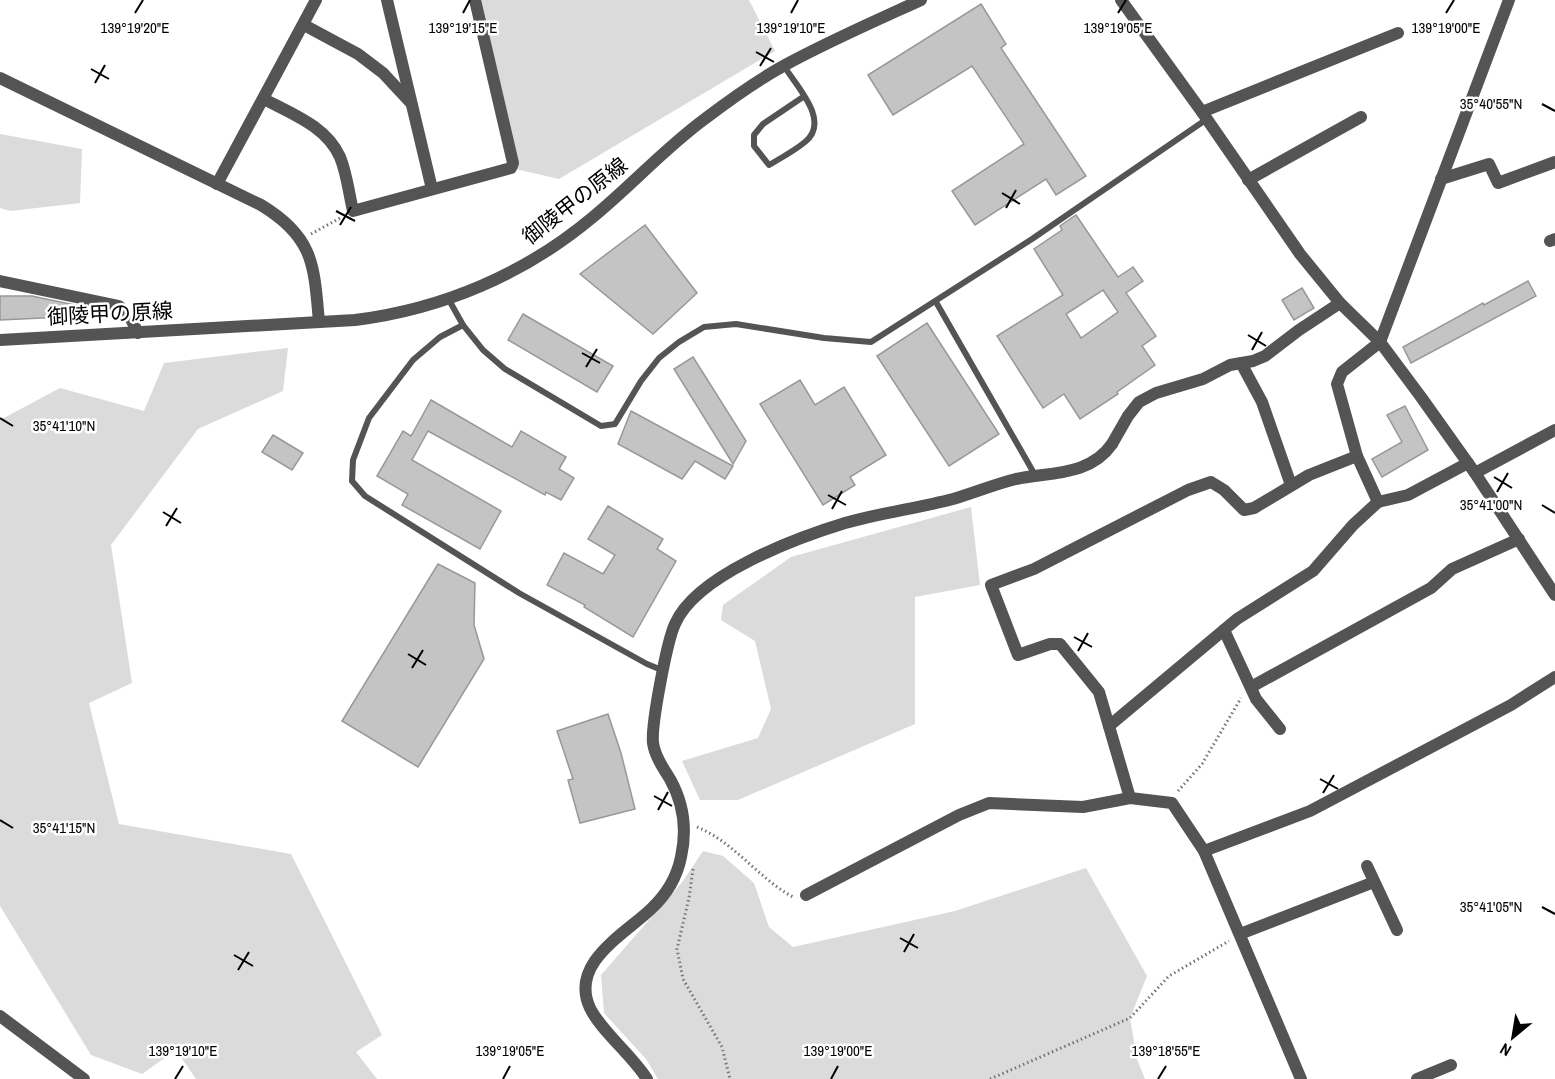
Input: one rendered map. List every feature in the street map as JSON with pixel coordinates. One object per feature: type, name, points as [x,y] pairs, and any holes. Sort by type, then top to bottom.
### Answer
[{"type":"street","points":[[217,184],[316,0]]},
{"type":"street","points":[[387,0],[432,189]]},
{"type":"street","points":[[264,99],[316,127],[325,135],[340,158],[353,212],[511,168],[513,163],[476,0]]},
{"type":"street","name":"御陵甲の原線","points":[[0,340],[391,316],[449,300],[508,274],[549,251],[593,218],[704,119],[784,66],[921,0]]},
{"type":"street","points":[[1121,0],[1205,116],[1300,254],[1340,303],[1380,342],[1472,468],[1555,596]]},
{"type":"street","points":[[1378,502],[1357,456],[1337,384],[1342,372],[1380,342],[1509,0]]},
{"type":"street","points":[[304,25],[358,54],[383,73],[411,103]]},
{"type":"street","points":[[1205,116],[1398,33]]},
{"type":"street","points":[[0,78],[282,217],[301,239],[310,261],[319,322]]},
{"type":"street","points":[[1248,180],[1361,117]]},
{"type":"street","points":[[1441,180],[1489,164],[1498,183],[1555,162]]},
{"type":"street","points":[[0,281],[119,306],[131,319],[138,333]]},
{"type":"street","points":[[647,1079],[639,1066],[590,1009],[587,984],[590,969],[600,954],[651,909],[673,881],[680,861],[685,822],[672,783],[658,760],[653,743],[664,670],[675,623],[691,600],[714,581],[738,567],[783,545],[845,523],[952,499],[1013,480],[1068,472],[1088,465],[1105,455],[1139,402],[1156,393],[1203,379],[1230,365],[1265,356],[1340,303]]},
{"type":"street","points":[[1241,363],[1262,402],[1291,485]]},
{"type":"street","points":[[1109,726],[1237,619],[1313,571],[1353,525],[1378,502],[1408,495],[1555,430]]},
{"type":"street","points":[[1130,798],[1099,692],[1059,644],[1050,644],[1018,655],[991,585],[1034,569],[1188,490],[1211,482],[1224,490],[1244,510],[1254,508],[1309,475],[1357,456]]},
{"type":"street","points":[[1251,687],[1431,588],[1452,569],[1519,539]]},
{"type":"street","points":[[1224,630],[1256,699],[1280,729]]},
{"type":"street","points":[[1204,851],[1310,811],[1511,705],[1555,677]]},
{"type":"street","points":[[806,895],[958,815],[989,803],[1083,807],[1130,798],[1172,803],[1204,851],[1301,1079]]},
{"type":"street","points":[[1367,866],[1397,930]]},
{"type":"street","points":[[1240,934],[1374,882]]},
{"type":"street","points":[[0,1016],[70,1074],[84,1079]]},
{"type":"street","points":[[1417,1079],[1450,1065]]},
{"type":"lane","points":[[784,66],[815,115],[815,130],[806,141],[769,165],[754,146],[754,135],[764,124],[803,97]]},
{"type":"lane","points":[[449,300],[463,325],[483,350],[505,369],[601,426],[615,424],[641,381],[659,358],[704,327],[736,324],[824,338],[871,342],[1032,239],[1205,116]]},
{"type":"lane","points":[[936,302],[1035,476]]},
{"type":"lane","points":[[463,325],[440,338],[413,360],[369,418],[352,460],[352,481],[365,496],[519,593],[647,664],[664,670]]},
{"type":"path","points":[[301,239],[353,212]]},
{"type":"path","points":[[1172,803],[1179,787],[1202,764],[1242,695],[1251,687]]},
{"type":"path","points":[[685,822],[709,832],[783,892],[794,898],[806,895]]},
{"type":"path","points":[[693,868],[691,888],[677,950],[683,979],[722,1047],[730,1079]]},
{"type":"path","points":[[990,1079],[1130,1018],[1169,976],[1240,934]]},
{"type":"shaded area","points":[[473,0],[749,0],[775,51],[559,179],[511,168]]},
{"type":"shaded area","points":[[0,134],[82,149],[80,203],[10,211],[0,208]]},
{"type":"shaded area","points":[[288,348],[283,391],[198,429],[111,545],[132,683],[89,703],[119,824],[291,854],[382,1035],[356,1052],[377,1079],[196,1079],[176,1050],[142,1074],[91,1055],[0,906],[0,420],[60,388],[144,411],[164,363]]},
{"type":"shaded area","points":[[971,507],[980,585],[915,597],[915,724],[738,800],[700,800],[682,761],[758,738],[771,709],[755,641],[721,620],[723,605],[791,557]]},
{"type":"shaded area","points":[[703,851],[723,856],[754,883],[769,927],[793,947],[955,911],[1086,868],[1147,976],[1130,1018],[1137,1059],[1145,1079],[658,1079],[646,1059],[604,1013],[601,975],[683,881]]},
{"type":"building","points":[[981,4],[1006,44],[1001,48],[1086,176],[1056,195],[1046,179],[975,225],[952,191],[1024,144],[972,66],[893,115],[868,75]]},
{"type":"building","points":[[1076,215],[1118,277],[1133,267],[1143,281],[1126,293],[1156,336],[1142,346],[1155,365],[1117,392],[1118,394],[1080,419],[1064,394],[1043,408],[997,336],[1063,295],[1034,249],[1062,230],[1060,226]],"holes":[[[1103,290],[1118,312],[1081,338],[1066,314]]]},
{"type":"building","points":[[645,225],[697,293],[653,334],[580,274]]},
{"type":"building","points":[[1528,281],[1536,296],[1411,363],[1403,347]]},
{"type":"building","points":[[1302,288],[1314,308],[1294,320],[1282,300]]},
{"type":"building","points":[[0,296],[32,296],[89,308],[106,315],[0,320]]},
{"type":"building","points":[[523,314],[613,366],[597,392],[508,340]]},
{"type":"building","points":[[927,323],[999,434],[949,466],[877,356]]},
{"type":"building","points":[[693,357],[746,441],[733,464],[674,369]]},
{"type":"building","points":[[800,380],[815,405],[844,387],[886,455],[850,477],[855,485],[823,505],[760,404]]},
{"type":"building","points":[[431,400],[512,447],[521,431],[566,457],[559,469],[574,478],[561,500],[546,492],[545,495],[428,431],[412,460],[501,511],[480,549],[402,505],[408,494],[377,476],[403,431],[411,436]]},
{"type":"building","points":[[1405,406],[1428,450],[1382,477],[1372,459],[1402,442],[1387,415]]},
{"type":"building","points":[[631,411],[733,466],[725,479],[695,461],[682,479],[618,444]]},
{"type":"building","points":[[273,435],[303,453],[292,470],[262,452]]},
{"type":"building","points":[[608,506],[663,539],[657,549],[676,561],[633,637],[584,607],[585,605],[547,585],[564,553],[603,574],[615,555],[588,539]]},
{"type":"building","points":[[438,564],[475,583],[474,625],[484,659],[418,767],[342,721]]},
{"type":"building","points":[[608,714],[621,753],[635,809],[580,823],[568,780],[573,779],[557,731]]}]
